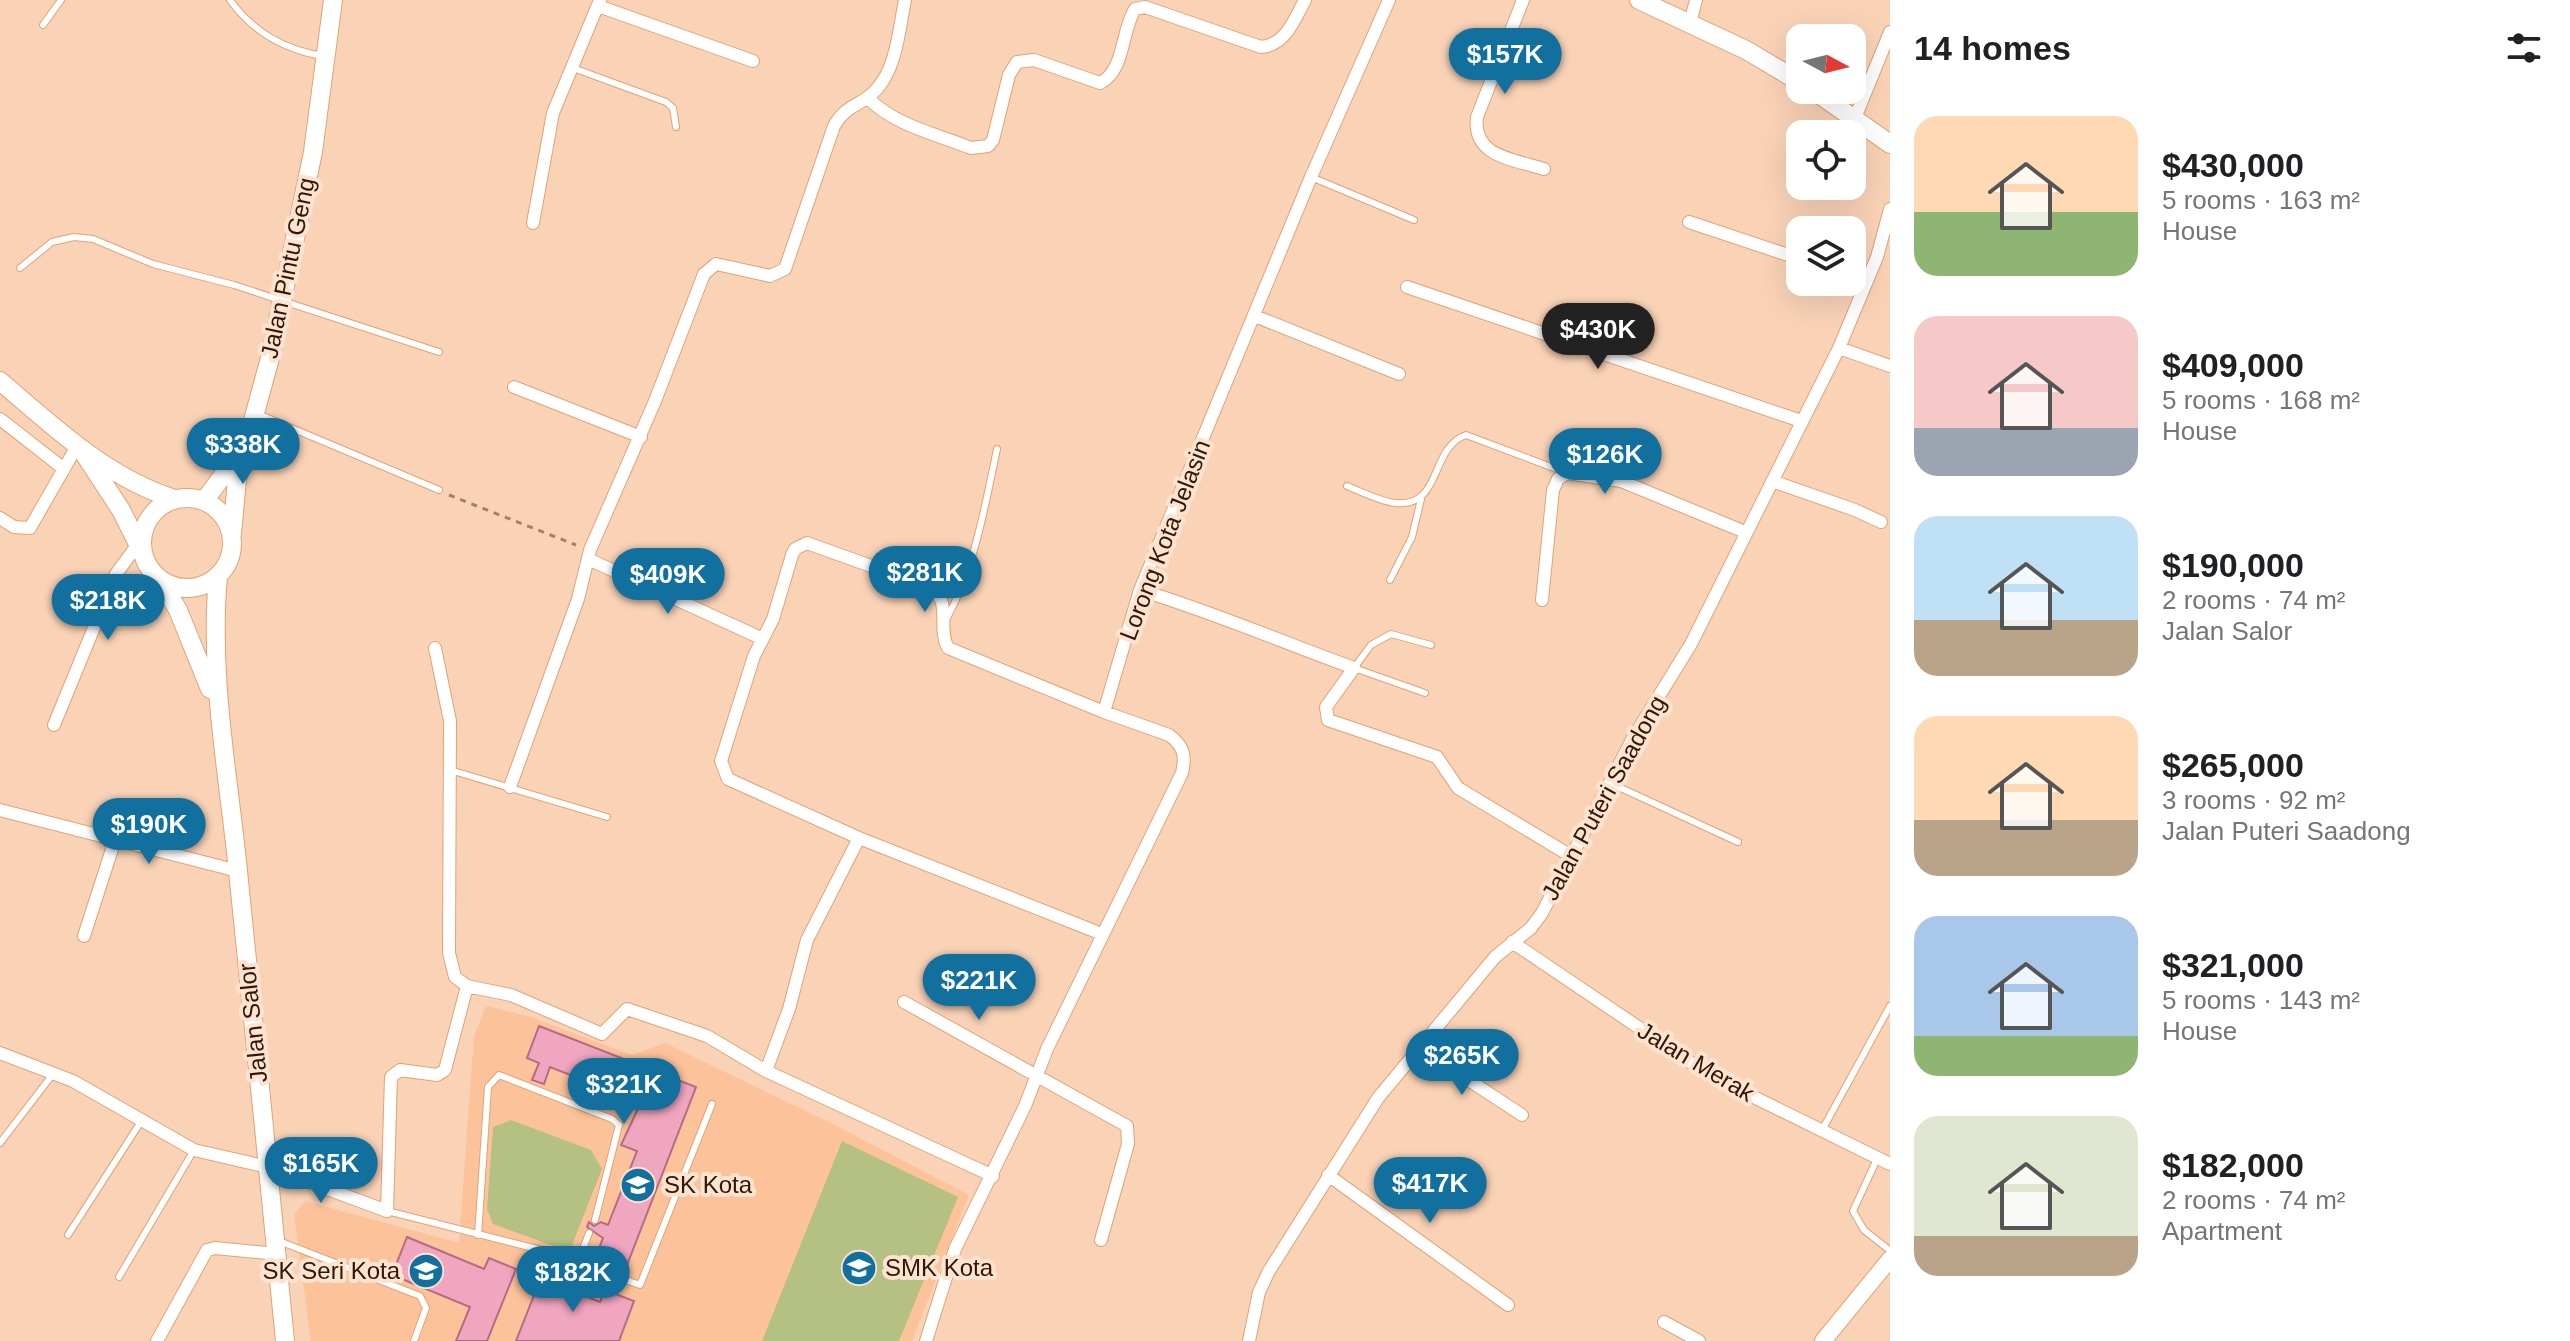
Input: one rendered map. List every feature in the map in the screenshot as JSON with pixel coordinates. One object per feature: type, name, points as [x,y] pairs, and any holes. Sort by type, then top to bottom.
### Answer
[{"type":"main road","points":[[1639,0],[1690,23],[1786,74]]},
{"type":"main road","name":"Jalan Pintu Geng","points":[[232,534],[245,445],[282,301],[313,152],[326,56],[328,2]]},
{"type":"main road","points":[[1834,104],[1890,144]]},
{"type":"main road","points":[[0,381],[79,448],[138,486],[175,499],[204,501],[227,520],[232,534],[232,550],[218,576],[196,588],[171,585],[159,578],[121,510],[79,448]]},
{"type":"main road","points":[[204,501],[245,445]]},
{"type":"main road","points":[[141,550],[145,527],[162,505],[175,499]]},
{"type":"main road","name":"Jalan Salor","points":[[218,576],[214,645],[217,706],[238,871],[285,1341]]},
{"type":"main road","name":"Jalan Salor","points":[[159,578],[178,610],[217,706]]},
{"type":"street","points":[[510,787],[578,599],[589,555],[641,437],[704,274],[716,264],[770,276],[785,269],[834,126],[848,106],[868,98],[891,65],[905,0]]},
{"type":"street","points":[[868,98],[880,111],[908,124],[971,148],[980,148],[993,140],[1009,75],[1017,62],[1034,60],[1100,83],[1110,78],[1116,66],[1129,19],[1135,9],[1145,7],[1261,47],[1272,46],[1283,39],[1305,0]]},
{"type":"street","name":"Lorong Kota Jelasin","points":[[1104,712],[1140,590],[1311,177],[1389,0]]},
{"type":"street","points":[[1523,0],[1477,117],[1476,131],[1487,149],[1544,169]]},
{"type":"street","points":[[1690,23],[1696,0]]},
{"type":"street","points":[[533,223],[553,113],[569,67],[599,3],[753,61]]},
{"type":"street","points":[[1855,118],[1890,32]]},
{"type":"street","name":"Jalan Puteri Saadong","points":[[1866,281],[1877,257],[1890,209]]},
{"type":"street","points":[[1689,222],[1786,254]]},
{"type":"street","points":[[1407,287],[1801,421]]},
{"type":"street","name":"Jalan Puteri Saadong","points":[[1252,1340],[1259,1292],[1269,1271],[1378,1098],[1495,957],[1531,928],[1542,913],[1610,783],[1691,644],[1839,348],[1860,296]]},
{"type":"street","points":[[1255,316],[1399,374]]},
{"type":"street","points":[[1839,348],[1890,366]]},
{"type":"street","points":[[514,387],[641,437]]},
{"type":"street","points":[[0,419],[64,469]]},
{"type":"street","points":[[0,518],[14,527],[30,528],[79,448]]},
{"type":"street","points":[[1542,600],[1553,490],[1558,479],[1567,473],[1621,481],[1745,532]]},
{"type":"street","points":[[1772,481],[1881,522]]},
{"type":"street","points":[[926,1341],[955,1249],[993,1176],[1102,934],[1185,763],[1184,751],[1169,735],[958,654],[944,642],[944,604],[940,594],[932,588],[807,543],[795,549],[773,619],[754,656],[723,745],[723,770],[728,779],[859,838],[1102,934]]},
{"type":"street","points":[[54,725],[116,574],[141,550]]},
{"type":"street","points":[[589,555],[763,639]]},
{"type":"street","points":[[1140,590],[1217,614],[1251,631],[1354,668],[1326,707],[1324,714],[1328,720],[1437,757],[1458,788],[1571,856]]},
{"type":"street","points":[[435,648],[450,721],[449,964],[455,977],[467,986],[511,995],[602,1034],[611,1029],[622,1010],[632,1009],[707,1036],[766,1071],[993,1176]]},
{"type":"street","points":[[0,810],[238,871]]},
{"type":"street","points":[[766,1071],[789,1009],[807,940],[859,838]]},
{"type":"street","points":[[84,936],[115,840]]},
{"type":"street","name":"Jalan Merak","points":[[1512,942],[1709,1075],[1890,1164]]},
{"type":"street","points":[[0,1053],[73,1081],[194,1150],[268,1167],[387,1211],[391,1077],[400,1070],[437,1075],[445,1070],[467,986]]},
{"type":"street","points":[[904,1002],[1127,1126],[1128,1144],[1101,1240]]},
{"type":"street","points":[[1421,1049],[1522,1115]]},
{"type":"street","points":[[1328,1175],[1508,1305]]},
{"type":"street","points":[[157,1341],[207,1250],[276,1247]]},
{"type":"street","points":[[1823,1341],[1889,1251]]},
{"type":"street","points":[[1664,1322],[1699,1341]]},
{"type":"lane","points":[[43,25],[61,0]]},
{"type":"lane","points":[[230,0],[244,20],[270,39],[296,51],[326,56]]},
{"type":"lane","points":[[569,67],[666,102],[673,108],[676,127]]},
{"type":"lane","points":[[1311,177],[1414,220]]},
{"type":"lane","points":[[20,268],[52,242],[74,237],[93,239],[153,264],[282,301],[439,352]]},
{"type":"lane","points":[[254,412],[439,490]]},
{"type":"lane","points":[[1390,580],[1412,537],[1421,499],[1429,490],[1448,446],[1466,435],[1567,473]]},
{"type":"lane","points":[[943,624],[959,596],[982,522],[997,449]]},
{"type":"lane","points":[[1347,486],[1394,503],[1421,499]]},
{"type":"lane","points":[[1425,693],[1354,668],[1371,645],[1391,634],[1431,645]]},
{"type":"lane","points":[[450,770],[607,817]]},
{"type":"lane","points":[[1610,783],[1738,842]]},
{"type":"lane","points":[[1821,1132],[1890,1006]]},
{"type":"lane","points":[[0,1143],[53,1074]]},
{"type":"lane","points":[[478,1235],[488,1087],[499,1075],[612,1119],[619,1125],[595,1220]]},
{"type":"lane","points":[[387,1211],[578,1262],[640,1285],[712,1104]]},
{"type":"lane","points":[[68,1235],[142,1120]]},
{"type":"lane","points":[[119,1277],[194,1150]]},
{"type":"lane","points":[[1877,1159],[1853,1211],[1864,1230],[1889,1251]]},
{"type":"lane","points":[[578,1262],[589,1233]]},
{"type":"lane","points":[[276,1247],[420,1296],[426,1308],[414,1341]]},
{"type":"path","points":[[439,490],[589,555]]},
{"type":"shaded area","points":[[486,1006],[528,1016],[632,1055],[665,1043],[837,1126],[969,1195],[912,1341],[311,1341],[294,1215],[305,1201],[459,1243],[474,1036]]},
{"type":"green space","points":[[511,1120],[591,1150],[602,1169],[572,1245],[562,1249],[493,1224],[487,1209],[493,1127]]},
{"type":"green space","name":"SMK Kota","points":[[842,1141],[958,1197],[899,1341],[762,1341]]},
{"type":"building","points":[[539,1026],[696,1087],[627,1265],[597,1253],[603,1238],[587,1227],[589,1222],[594,1226],[601,1222],[608,1225],[637,1151],[621,1145],[641,1102],[550,1067],[544,1084],[532,1080],[539,1063],[527,1058]]},
{"type":"building","points":[[407,1237],[484,1269],[489,1258],[516,1269],[487,1341],[456,1341],[470,1307],[392,1275]]},
{"type":"building","points":[[544,1270],[571,1281],[567,1289],[600,1302],[605,1290],[634,1301],[619,1341],[516,1341]]},
{"type":"place","name":"SK Kota","points":[[638,1185]]},
{"type":"place","name":"SMK Kota","points":[[859,1268]]},
{"type":"place","name":"SK Seri Kota","points":[[426,1271]]}]
